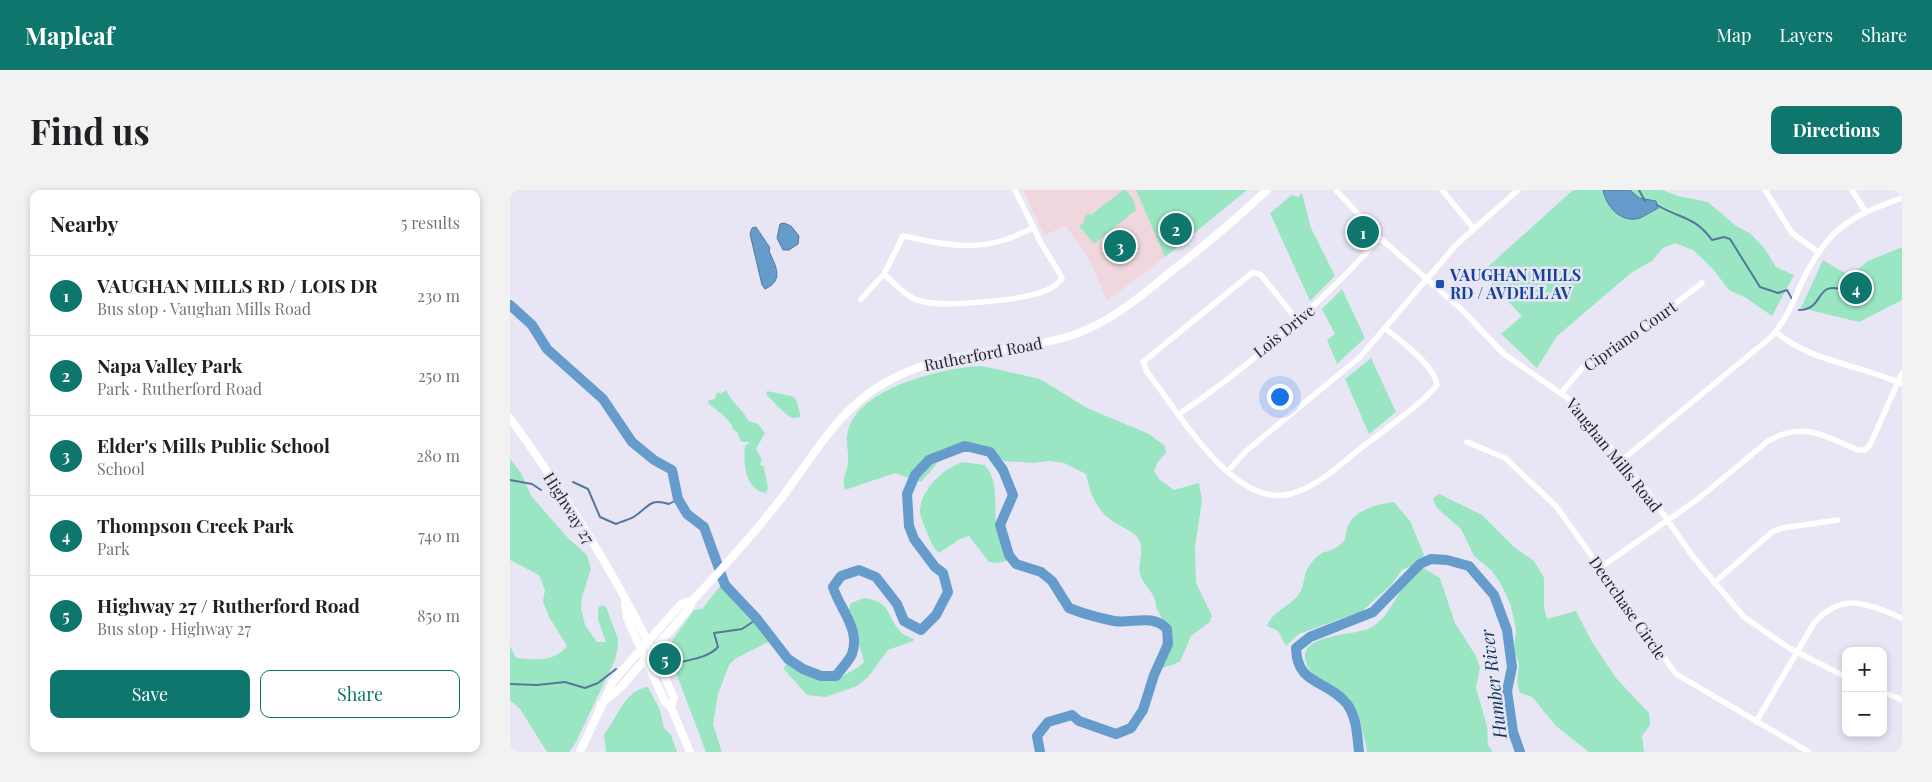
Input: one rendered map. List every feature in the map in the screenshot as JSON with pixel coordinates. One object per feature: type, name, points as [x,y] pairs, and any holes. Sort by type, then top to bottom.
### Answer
[{"type":"main road","name":"Rutherford Road","points":[[601,704],[621,687],[688,610],[693,600],[739,549],[804,469],[834,425],[873,390],[899,375],[934,362],[1059,339],[1105,320],[1131,304],[1208,243],[1268,190]]},
{"type":"main road","name":"Highway 27","points":[[510,418],[535,452],[588,537],[624,600],[635,614],[674,698],[671,707]]},
{"type":"main road","name":"Highway 27","points":[[624,600],[626,618],[665,702],[671,707],[690,752]]},
{"type":"main road","name":"Rutherford Road","points":[[580,752],[613,681],[681,604],[693,600]]},
{"type":"street","points":[[884,274],[918,301],[936,304],[999,299],[1046,291],[1058,284],[1062,278],[1033,228],[1015,190]]},
{"type":"street","name":"Vaughan Mills Road","points":[[1336,190],[1380,238],[1462,310],[1509,358],[1562,392],[1582,412],[1622,460],[1714,583],[1749,622],[1797,652],[1842,675]]},
{"type":"street","points":[[1442,190],[1474,229]]},
{"type":"street","points":[[1228,471],[1245,452],[1360,357],[1456,245],[1518,190]]},
{"type":"street","points":[[1765,190],[1792,233],[1818,252]]},
{"type":"street","points":[[1852,190],[1865,212]]},
{"type":"street","points":[[1622,460],[1757,350],[1776,332],[1818,252],[1839,228],[1865,212],[1902,198]]},
{"type":"street","points":[[861,299],[884,274],[903,236],[935,243],[972,246],[1004,240],[1033,228]]},
{"type":"street","name":"Lois Drive","points":[[1178,414],[1209,393],[1323,299],[1380,238]]},
{"type":"street","points":[[1297,320],[1261,275],[1257,272],[1250,273],[1143,362],[1147,372],[1200,445],[1246,486],[1261,494],[1278,496],[1294,493],[1334,470],[1437,385],[1436,378],[1425,365],[1385,328]]},
{"type":"street","name":"Cipriano Court","points":[[1562,392],[1583,367],[1640,330],[1702,283]]},
{"type":"street","points":[[1776,332],[1812,354],[1878,373],[1900,383]]},
{"type":"street","points":[[1600,567],[1698,499],[1779,434],[1805,430],[1858,450],[1865,450],[1870,445],[1900,383],[1902,373]]},
{"type":"street","name":"Deerchase Circle","points":[[1467,442],[1505,458],[1556,506],[1676,674],[1809,752]]},
{"type":"street","points":[[1714,583],[1772,532],[1782,528],[1838,520]]},
{"type":"street","points":[[1756,722],[1814,623],[1822,615],[1838,605],[1847,603],[1869,604],[1902,618]]},
{"type":"street","points":[[1887,694],[1902,700]]},
{"type":"shaded area","points":[[1023,190],[1136,190],[1165,257],[1107,301],[1089,259],[1066,226],[1044,235]]},
{"type":"green space","points":[[1123,190],[1126,190],[1134,201],[1136,210],[1094,244],[1079,226],[1089,213],[1091,215]]},
{"type":"green space","points":[[1136,190],[1247,190],[1165,257]]},
{"type":"green space","points":[[1573,190],[1662,190],[1678,196],[1708,202],[1736,226],[1751,234],[1765,249],[1776,267],[1794,275],[1772,316],[1746,298],[1729,290],[1712,268],[1693,250],[1675,243],[1663,248],[1652,261],[1631,273],[1557,336],[1537,368],[1501,334],[1522,316],[1481,273]]},
{"type":"green space","points":[[1302,193],[1311,228],[1335,276],[1310,301],[1270,213],[1292,195],[1298,197]]},
{"type":"green space","points":[[1902,247],[1902,300],[1859,322],[1801,308],[1823,260],[1850,276],[1868,261]]},
{"type":"green space","points":[[1342,289],[1365,338],[1337,364],[1327,340],[1335,334],[1322,309]]},
{"type":"green space","points":[[1371,358],[1396,412],[1369,434],[1345,379]]},
{"type":"green space","points":[[982,366],[1040,379],[1087,408],[1149,434],[1165,446],[1166,453],[1158,462],[1154,471],[1159,479],[1174,490],[1199,483],[1202,500],[1195,547],[1196,583],[1212,616],[1210,622],[1191,636],[1180,662],[1163,668],[1166,644],[1165,630],[1154,598],[1140,574],[1141,544],[1139,540],[1131,532],[1103,513],[1092,495],[1086,474],[1064,463],[1050,461],[1032,463],[1004,461],[998,456],[973,445],[960,444],[944,450],[935,466],[921,482],[895,473],[845,490],[844,477],[848,465],[848,431],[855,416],[868,403],[904,383],[946,371]]},
{"type":"green space","points":[[726,390],[749,421],[758,424],[765,433],[756,449],[762,460],[760,465],[764,467],[768,488],[766,493],[754,487],[747,474],[744,460],[745,446],[750,442],[741,442],[729,421],[708,403],[709,400],[715,399],[717,392],[721,394]]},
{"type":"green space","points":[[767,391],[791,396],[796,399],[801,417],[793,418],[785,413],[766,394]]},
{"type":"green space","points":[[510,459],[521,473],[532,497],[568,538],[587,555],[591,569],[582,597],[581,608],[585,625],[597,642],[606,642],[598,620],[598,608],[601,605],[606,607],[618,639],[615,660],[576,742],[569,752],[547,752],[520,709],[510,700],[510,646],[516,658],[544,659],[556,655],[567,646],[549,617],[543,601],[545,590],[539,575],[510,560]]},
{"type":"green space","points":[[962,462],[985,465],[990,473],[995,490],[996,525],[1001,544],[1009,560],[999,563],[989,562],[969,536],[960,539],[939,553],[932,544],[921,516],[921,503],[934,481]]},
{"type":"green space","points":[[1439,494],[1482,515],[1514,547],[1534,561],[1544,578],[1544,607],[1547,619],[1576,611],[1592,642],[1616,678],[1649,713],[1650,725],[1642,736],[1644,752],[1589,752],[1556,726],[1532,697],[1520,693],[1517,682],[1519,664],[1514,649],[1516,630],[1511,606],[1501,584],[1492,571],[1474,556],[1461,529],[1436,507],[1433,498]]},
{"type":"green space","points":[[1394,502],[1410,521],[1424,555],[1421,562],[1402,570],[1391,585],[1362,611],[1299,634],[1286,646],[1278,631],[1267,626],[1277,612],[1299,594],[1306,571],[1313,561],[1321,554],[1343,542],[1348,526],[1355,516],[1374,506]]},
{"type":"green space","points":[[1422,567],[1440,578],[1455,623],[1476,656],[1480,668],[1476,688],[1487,726],[1488,745],[1493,752],[1367,752],[1361,726],[1349,702],[1344,696],[1316,677],[1307,665],[1305,657],[1307,649],[1313,643],[1332,636],[1363,631],[1382,619],[1406,584]]},
{"type":"green space","points":[[721,585],[732,600],[770,641],[735,659],[729,665],[718,694],[713,724],[722,752],[706,752],[669,654],[671,642],[694,610],[702,609]]},
{"type":"green space","points":[[864,598],[879,602],[884,606],[895,625],[904,635],[914,639],[913,641],[888,650],[868,677],[857,686],[826,697],[807,695],[783,668],[790,661],[806,674],[817,679],[828,680],[849,673],[860,666],[864,662],[850,625],[849,611],[851,603]]},
{"type":"green space","points":[[648,687],[660,710],[664,728],[671,735],[677,752],[606,752],[604,734],[622,706],[633,693]]},
{"type":"water","points":[[1603,190],[1630,190],[1639,198],[1656,201],[1658,208],[1640,218],[1627,218],[1615,212],[1607,202]]},
{"type":"water","points":[[784,223],[791,226],[799,236],[798,244],[789,250],[783,250],[777,238],[780,224]]},
{"type":"water","points":[[756,227],[770,248],[769,251],[777,272],[775,281],[765,289],[762,285],[750,234],[752,228]]},
{"type":"waterway","points":[[1639,190],[1645,201]]},
{"type":"waterway","points":[[1657,205],[1693,222],[1706,232],[1712,240],[1724,237],[1730,239],[1760,287],[1778,293],[1787,290],[1792,299]]},
{"type":"waterway","points":[[1799,310],[1807,309],[1813,305],[1824,291],[1829,288],[1847,291]]},
{"type":"waterway","name":"Humber River","points":[[510,305],[532,325],[547,349],[603,399],[632,442],[654,460],[672,470],[678,499],[687,514],[704,527],[725,585],[757,619],[788,659],[803,669],[821,676],[836,676],[851,657],[854,645],[852,627],[833,587],[841,576],[859,570],[876,577],[897,604],[904,621],[921,630],[936,615],[948,592],[943,573],[935,567],[914,539],[909,526],[907,494],[915,475],[929,460],[965,446],[990,452],[1003,470],[1013,495],[1000,525],[1009,555],[1016,564],[1041,572],[1052,581],[1069,608],[1091,616],[1114,621],[1155,621],[1167,629],[1168,644],[1154,675],[1143,710],[1131,728],[1116,734],[1079,721],[1072,715],[1048,722],[1037,736],[1040,752]]},
{"type":"waterway","points":[[510,480],[532,484],[541,490]]},
{"type":"waterway","points":[[573,482],[588,489],[600,517],[616,524],[633,517],[650,504],[657,502],[669,504],[678,499]]},
{"type":"waterway","name":"Humber River","points":[[1359,752],[1356,727],[1353,715],[1347,704],[1331,690],[1307,676],[1298,660],[1296,648],[1310,637],[1373,612],[1420,564],[1431,559],[1447,560],[1469,566],[1494,595],[1507,630],[1512,667],[1507,691],[1513,732],[1520,752]]},
{"type":"waterway","points":[[675,663],[709,654],[718,647],[714,633],[742,629],[757,619]]},
{"type":"waterway","points":[[510,684],[537,685],[565,682],[585,688],[598,683],[616,669]]},
{"type":"place","name":"Napa Valley Park","points":[[1176,229]]},
{"type":"place","name":"VAUGHAN MILLS RD / LOIS DR","points":[[1363,232]]},
{"type":"place","name":"Elder's Mills Public School","points":[[1120,246]]},
{"type":"place","name":"VAUGHAN MILLS RD / AVDELL AV","points":[[1440,284]]},
{"type":"place","name":"Thompson Creek Park","points":[[1856,288]]},
{"type":"place","name":"Highway 27 / Rutherford Road","points":[[665,659]]}]
